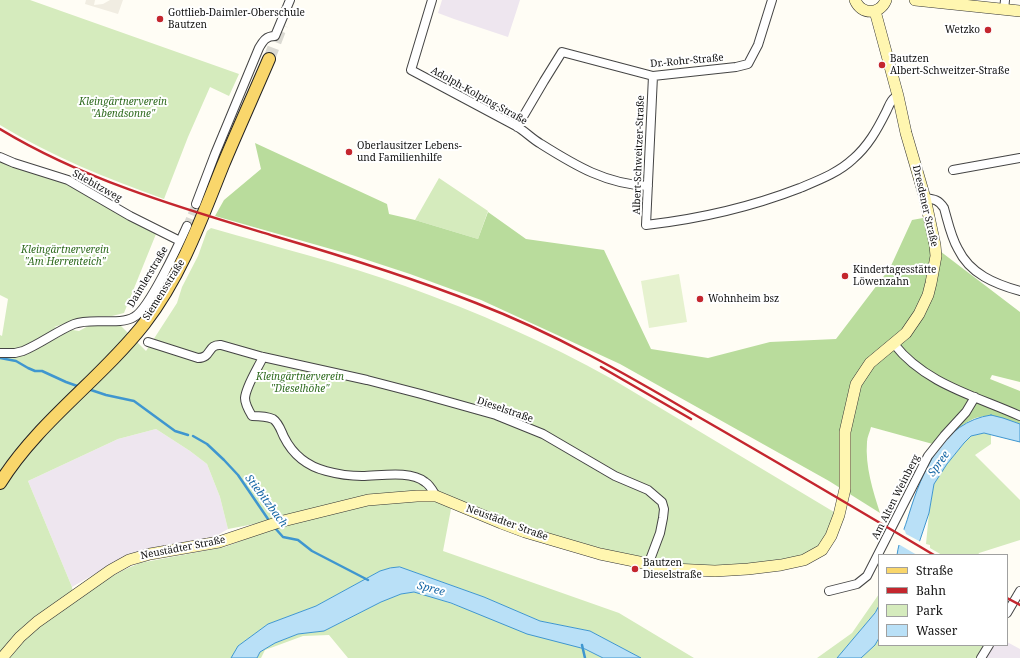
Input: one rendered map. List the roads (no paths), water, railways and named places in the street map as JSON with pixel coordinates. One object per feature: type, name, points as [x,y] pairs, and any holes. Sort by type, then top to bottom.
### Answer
[{"type":"main road","name":"Siemensstraße","points":[[0,483],[5,474],[35,438],[102,370],[144,324],[162,298],[198,228],[224,163],[269,59]]},
{"type":"street","points":[[196,204],[259,48],[266,38],[275,36],[290,0]]},
{"type":"street","name":"Adolph-Kolping-Straße","points":[[432,0],[411,70],[517,127],[540,144],[584,169],[601,177],[621,183],[648,186]]},
{"type":"street","name":"Dr.-Rohr-Straße","points":[[517,127],[562,52],[652,76],[736,67],[748,64],[758,45],[772,0]]},
{"type":"street","points":[[855,0],[860,8],[875,11],[883,6],[886,0]]},
{"type":"street","points":[[915,0],[1005,5],[1020,11]]},
{"type":"street","name":"Dresdener Straße","points":[[875,11],[898,96],[906,133],[925,198],[935,245],[934,270],[928,294],[919,314],[906,333],[894,344]]},
{"type":"street","name":"Albert-Schweitzer-Straße","points":[[652,76],[646,225],[705,216],[757,203],[828,176],[852,160],[868,144],[893,99],[898,96]]},
{"type":"street","name":"Stiebitzweg","points":[[0,156],[14,163],[68,180],[130,216],[180,241]]},
{"type":"street","points":[[953,170],[1020,158]]},
{"type":"street","points":[[925,198],[935,200],[944,208],[957,248],[969,267],[992,282],[1020,291]]},
{"type":"street","name":"Daimlerstraße","points":[[0,353],[15,353],[23,351],[74,324],[88,321],[128,320],[134,317],[140,312],[153,291],[187,226]]},
{"type":"street","name":"Dieselstraße","points":[[148,342],[198,358],[203,358],[207,355],[215,344],[221,345],[263,357],[367,380],[496,415],[523,425],[556,441],[594,465],[615,476],[648,490],[662,502],[664,509],[660,533],[648,565]]},
{"type":"street","points":[[894,344],[903,356],[935,379],[1020,416]]},
{"type":"street","name":"Neustädter Straße","points":[[2,658],[20,637],[37,622],[119,565],[129,560],[150,554],[219,542],[272,524],[331,508],[368,500],[436,496],[525,532],[600,554],[673,569],[715,571],[734,570],[780,565],[804,560],[822,550],[832,536],[845,489],[845,432],[856,384],[870,364],[894,344]]},
{"type":"street","points":[[263,357],[247,392],[245,399],[246,403],[252,416],[264,416],[274,420],[292,451],[302,460],[315,468],[339,474],[414,477],[426,482],[436,496]]},
{"type":"street","name":"Am Alten Weinberg","points":[[878,554],[928,456],[966,412],[975,397]]},
{"type":"street","name":"Am Alten Weinberg","points":[[829,591],[857,584],[867,576],[878,554]]},
{"type":"street","points":[[1008,611],[1020,591]]},
{"type":"street","points":[[981,658],[988,646]]},
{"type":"water","name":"Spree","points":[[991,415],[1020,424],[1020,442],[984,433],[971,436],[947,464],[934,484],[929,513],[915,554],[897,554],[920,482],[936,451],[947,438],[959,428],[974,420]]},
{"type":"water","name":"Spree","points":[[400,567],[484,597],[540,621],[590,631],[641,658],[603,658],[585,649],[527,634],[451,603],[414,592],[401,594],[381,602],[324,631],[298,634],[275,643],[260,652],[257,658],[231,658],[238,646],[268,624],[316,606],[380,571]]},
{"type":"water","points":[[878,608],[878,640],[875,645],[861,658],[837,658]]},
{"type":"waterway","name":"Stiebitzbach","points":[[0,358],[16,361],[35,371],[42,371],[80,387]]},
{"type":"waterway","name":"Stiebitzbach","points":[[88,389],[106,395],[134,401],[175,431],[188,435]]},
{"type":"waterway","name":"Stiebitzbach","points":[[193,436],[207,444],[238,475],[270,522]]},
{"type":"waterway","name":"Stiebitzbach","points":[[275,528],[283,537],[298,540],[312,551],[368,580]]},
{"type":"waterway","points":[[582,645],[585,658]]},
{"type":"tunnel","points":[[269,59],[282,25]]},
{"type":"tunnel","points":[[187,226],[196,204]]},
{"type":"railway","points":[[0,129],[32,147],[99,178],[204,215],[325,251],[451,293],[533,327],[589,355],[643,385],[932,554]]},
{"type":"railway","points":[[601,367],[691,419]]},
{"type":"railway","points":[[1008,599],[1020,605]]},
{"type":"place","name":"Gottlieb-Daimler-Oberschule Bautzen","points":[[160,19]]},
{"type":"place","name":"Wetzko","points":[[988,30]]},
{"type":"place","name":"Bautzen Albert-Schweitzer-Straße","points":[[882,65]]},
{"type":"place","name":"Oberlausitzer Lebens- und Familienhilfe","points":[[349,152]]},
{"type":"place","name":"Kindertagesstätte Löwenzahn","points":[[845,276]]},
{"type":"place","name":"Wohnheim bsz","points":[[700,299]]},
{"type":"place","name":"Bautzen Dieselstraße","points":[[635,569]]},
{"type":"park label","name":"Kleingärtnerverein \"Abendsonne\"","points":[[123,108]]},
{"type":"park label","name":"Kleingärtnerverein \"Am Herrenteich\"","points":[[65,256]]},
{"type":"park label","name":"Kleingärtnerverein \"Dieselhöhe\"","points":[[300,382]]}]
